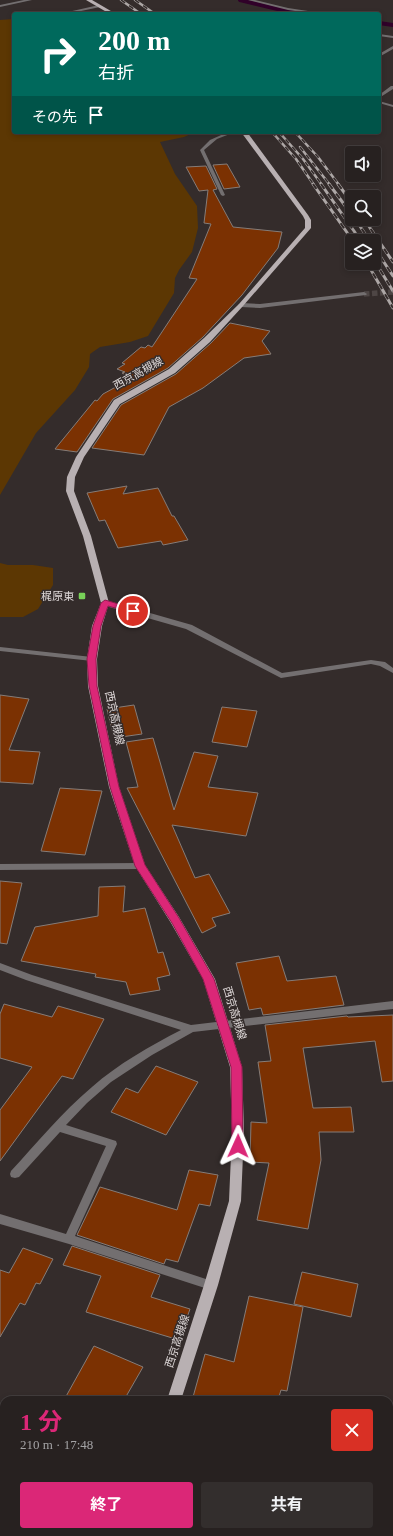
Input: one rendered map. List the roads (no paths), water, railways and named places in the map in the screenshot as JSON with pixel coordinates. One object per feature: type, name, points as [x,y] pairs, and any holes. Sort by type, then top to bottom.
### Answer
[{"type":"main road","points":[[88,0],[110,12]]},
{"type":"main road","name":"西京高槻線","points":[[175,1396],[211,1285],[235,1201],[238,1132],[236,1067],[209,979],[175,920],[140,866],[114,787],[93,686],[92,659],[97,626],[105,603],[87,536],[70,491],[72,477],[80,457],[117,402],[172,371],[207,340],[241,305],[308,228],[303,212],[245,134]]},
{"type":"street","points":[[0,6],[30,0]]},
{"type":"street","points":[[250,0],[288,9],[311,12]]},
{"type":"street","points":[[70,12],[99,6]]},
{"type":"street","points":[[381,35],[393,37]]},
{"type":"street","points":[[381,55],[393,47]]},
{"type":"street","points":[[381,96],[393,87]]},
{"type":"street","points":[[381,103],[393,106]]},
{"type":"street","points":[[223,195],[202,150],[206,145],[219,136],[226,134]]},
{"type":"street","points":[[241,305],[260,306],[364,294]]},
{"type":"street","points":[[105,603],[189,627],[281,676],[371,662],[382,664],[393,671]]},
{"type":"street","points":[[0,649],[92,659]]},
{"type":"street","points":[[0,867],[140,866]]},
{"type":"street","points":[[0,966],[29,978],[191,1029],[393,1005]]},
{"type":"street","points":[[15,1174],[84,1099],[139,1059],[191,1029]]},
{"type":"street","points":[[58,1127],[112,1144],[69,1239]]},
{"type":"street","points":[[0,1219],[69,1239],[211,1285]]},
{"type":"waterway","points":[[240,0],[293,12]]},
{"type":"waterway","points":[[381,23],[393,25]]},
{"type":"tunnel","points":[[364,294],[393,292]]},
{"type":"railway","points":[[121,0],[138,12]]},
{"type":"railway","points":[[135,0],[152,12]]},
{"type":"railway","points":[[274,134],[296,159],[314,185]]},
{"type":"railway","points":[[281,134],[303,159],[322,185]]},
{"type":"railway","points":[[297,134],[318,157],[339,185]]},
{"type":"railway","points":[[300,147],[330,185]]},
{"type":"railway","points":[[313,184],[348,234]]},
{"type":"railway","points":[[321,184],[356,234]]},
{"type":"railway","points":[[329,184],[345,206]]},
{"type":"railway","points":[[338,184],[345,194]]},
{"type":"railway","points":[[360,226],[365,234]]},
{"type":"railway","points":[[369,226],[393,262]]},
{"type":"railway","points":[[381,258],[393,276]]},
{"type":"railway","points":[[371,270],[393,308]]},
{"type":"railway","points":[[380,270],[393,291]]},
{"type":"place","name":"梶原東","points":[[82,596]]}]
